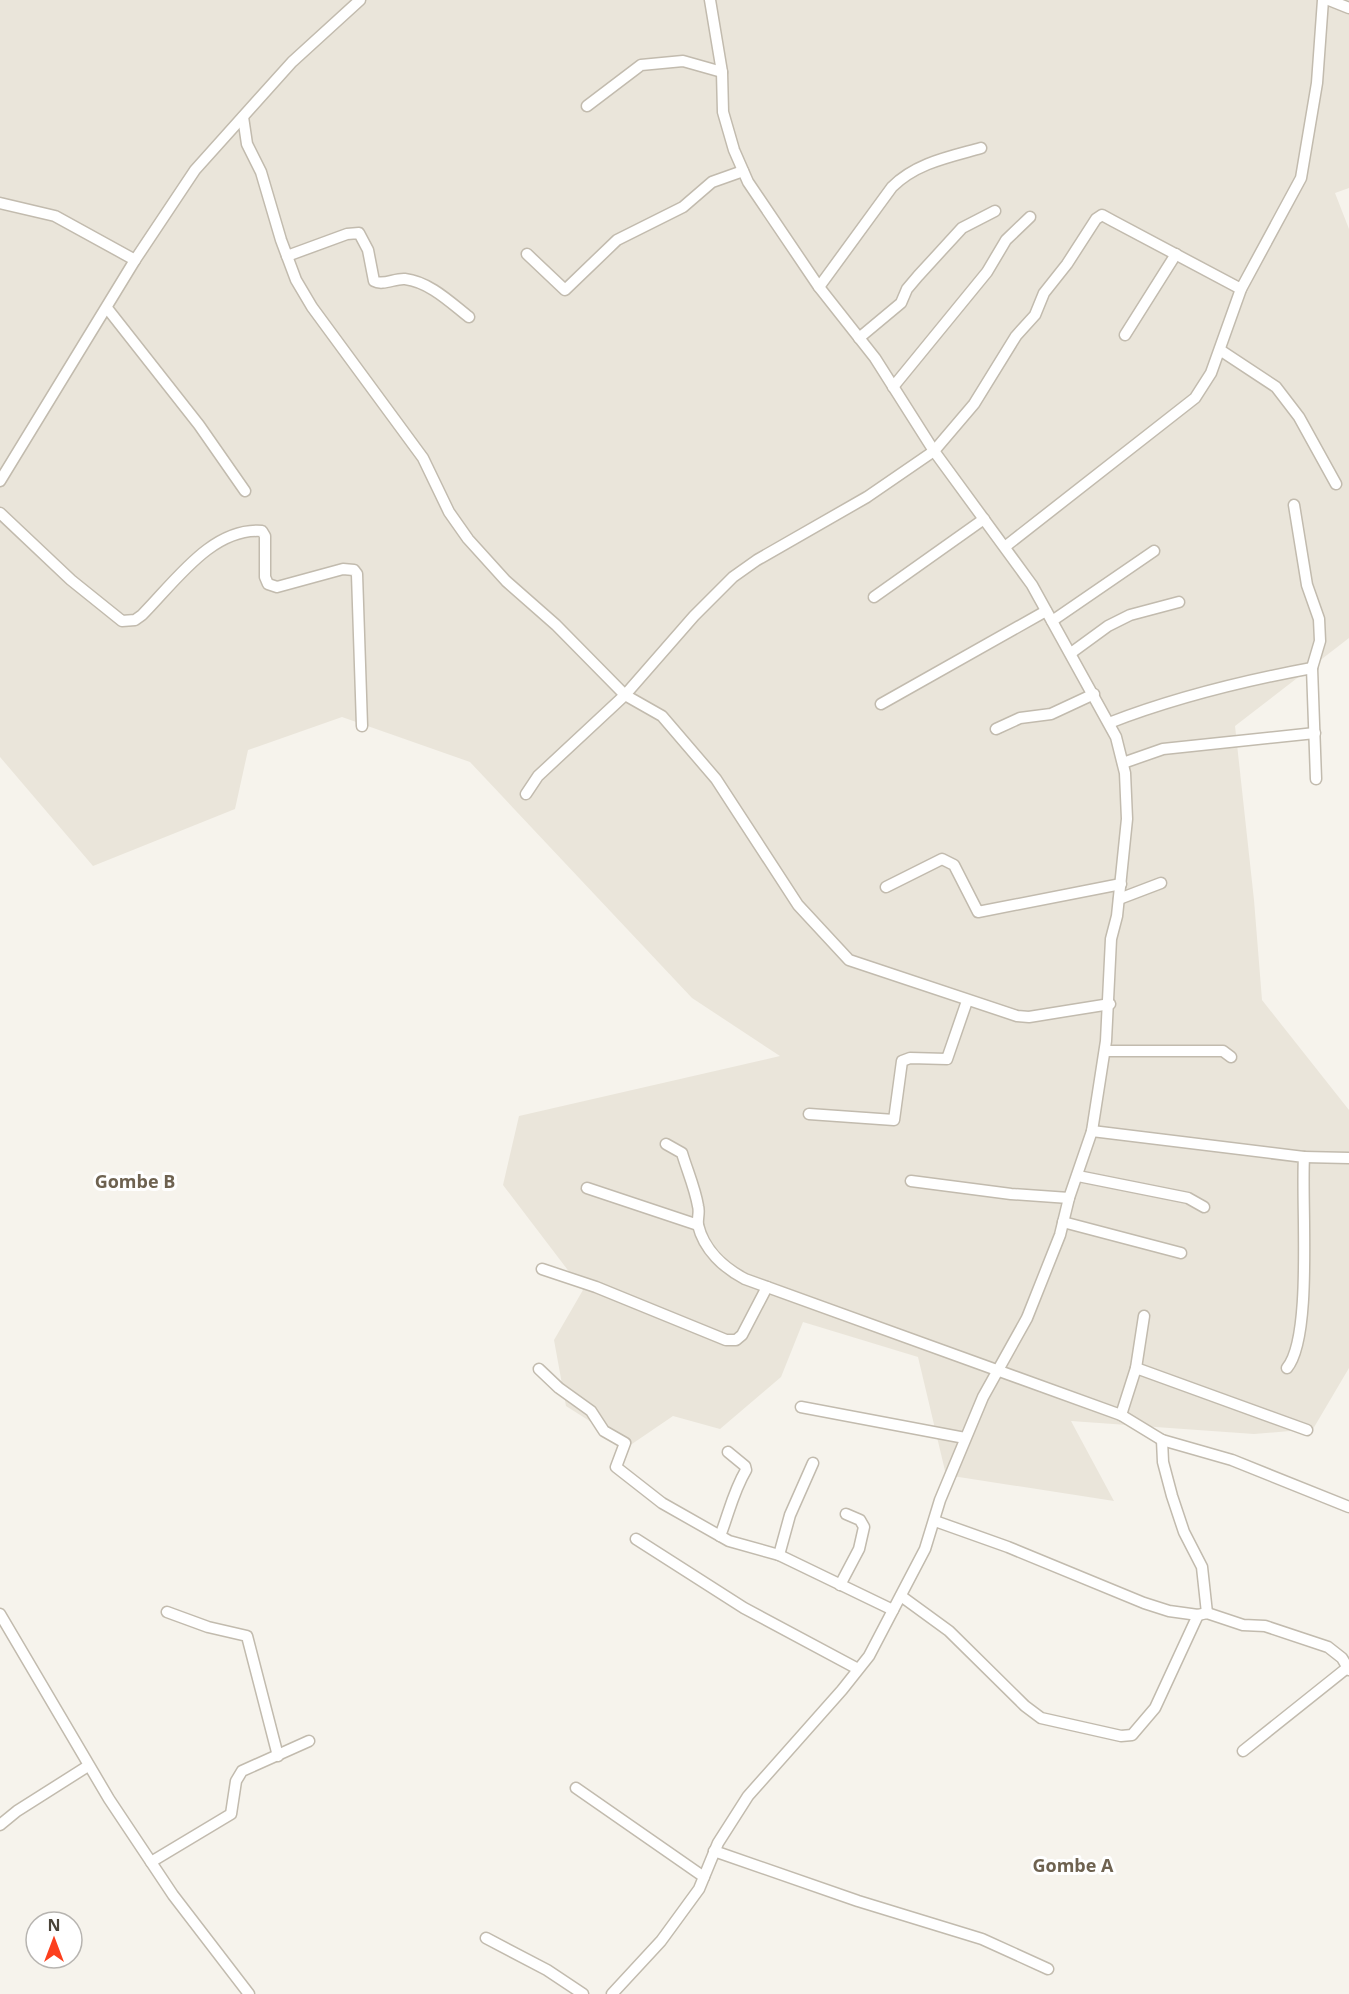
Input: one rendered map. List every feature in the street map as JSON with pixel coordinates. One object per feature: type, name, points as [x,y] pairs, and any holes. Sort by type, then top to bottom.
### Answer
[{"type":"street","points":[[0,481],[135,260],[195,170],[292,62],[360,0]]},
{"type":"street","points":[[612,1994],[661,1941],[699,1889],[714,1851],[731,1819],[764,1776],[858,1669],[901,1596],[925,1549],[940,1500],[965,1438],[998,1370],[1027,1318],[1063,1221],[1092,1131],[1105,1052],[1110,1005],[1111,939],[1121,884],[1127,819],[1123,763],[1109,723],[1071,653],[1006,546],[934,451],[893,387],[859,338],[819,287],[742,171],[723,112],[722,72],[710,0]]},
{"type":"street","points":[[1006,546],[1195,398],[1211,373],[1241,289],[1301,178],[1317,83],[1323,0]]},
{"type":"street","points":[[1329,0],[1349,8]]},
{"type":"street","points":[[587,106],[641,65],[683,61],[722,72]]},
{"type":"street","points":[[243,117],[247,144],[261,172],[287,256],[312,308],[423,458],[458,528],[506,581],[556,625],[626,694],[662,716],[716,779],[798,905],[849,960],[900,979],[935,987],[967,1001],[1029,1017],[1110,1005]]},
{"type":"street","points":[[819,287],[892,187],[906,174],[933,162],[981,148]]},
{"type":"street","points":[[527,254],[565,290],[617,240],[683,207],[712,182],[742,171]]},
{"type":"street","points":[[0,203],[37,209],[55,216],[135,260]]},
{"type":"street","points":[[859,338],[901,303],[907,289],[962,228],[994,211]]},
{"type":"street","points":[[526,794],[538,776],[626,694],[694,616],[733,577],[757,560],[867,496],[934,451],[974,404],[1016,336],[1035,315],[1044,293],[1068,264],[1096,219],[1102,216],[1241,289]]},
{"type":"street","points":[[893,387],[987,272],[1006,240],[1030,217]]},
{"type":"street","points":[[287,256],[347,234],[359,233],[368,250],[374,281],[380,283],[400,279],[416,282],[438,293],[469,317]]},
{"type":"street","points":[[1125,335],[1176,254]]},
{"type":"street","points":[[107,308],[187,409],[245,491]]},
{"type":"street","points":[[1220,350],[1276,387],[1299,417],[1336,484]]},
{"type":"street","points":[[1294,505],[1307,585],[1319,620],[1320,641],[1312,668],[1316,779]]},
{"type":"street","points":[[0,513],[71,580],[122,621],[135,620],[142,615],[214,543],[236,533],[262,531],[265,536],[265,577],[268,584],[277,587],[343,569],[354,570],[357,574],[362,726]]},
{"type":"street","points":[[874,597],[984,519]]},
{"type":"street","points":[[881,704],[1049,616],[1154,550]]},
{"type":"street","points":[[1071,653],[1108,626],[1130,615],[1179,602]]},
{"type":"street","points":[[1109,723],[1166,701],[1227,684],[1312,668]]},
{"type":"street","points":[[996,729],[1020,718],[1051,714],[1094,694]]},
{"type":"street","points":[[1123,763],[1163,749],[1315,733]]},
{"type":"street","points":[[886,887],[942,859],[954,865],[978,912],[1121,884]]},
{"type":"street","points":[[1119,899],[1161,884]]},
{"type":"street","points":[[809,1114],[894,1120],[902,1061],[910,1058],[947,1059],[967,1001]]},
{"type":"street","points":[[1105,1052],[1223,1051],[1231,1057]]},
{"type":"street","points":[[1092,1131],[1304,1157],[1349,1158]]},
{"type":"street","points":[[666,1144],[682,1153],[699,1208],[698,1225],[708,1247],[720,1263],[745,1279],[1121,1415],[1162,1440],[1232,1460],[1349,1507]]},
{"type":"street","points":[[1287,1368],[1297,1345],[1302,1313],[1304,1157]]},
{"type":"street","points":[[1078,1176],[1188,1198],[1204,1207]]},
{"type":"street","points":[[911,1181],[1011,1194],[1069,1198]]},
{"type":"street","points":[[587,1188],[698,1225]]},
{"type":"street","points":[[1063,1221],[1181,1253]]},
{"type":"street","points":[[542,1269],[596,1287],[726,1340],[736,1340],[742,1335],[767,1287]]},
{"type":"street","points":[[1121,1415],[1136,1368],[1143,1335],[1144,1316]]},
{"type":"street","points":[[1136,1368],[1307,1430]]},
{"type":"street","points":[[539,1369],[559,1388],[591,1411],[604,1431],[625,1443],[616,1467],[662,1503],[720,1536],[779,1556],[893,1610]]},
{"type":"street","points":[[801,1407],[965,1438]]},
{"type":"street","points":[[901,1596],[949,1630],[1025,1706],[1041,1718],[1121,1736],[1132,1735],[1155,1708],[1203,1614],[1202,1567],[1184,1532],[1172,1496],[1162,1462],[1162,1440]]},
{"type":"street","points":[[720,1536],[729,1511],[729,1502],[746,1470],[745,1466],[728,1452]]},
{"type":"street","points":[[779,1556],[790,1515],[813,1464]]},
{"type":"street","points":[[840,1585],[859,1549],[864,1527],[860,1520],[846,1514]]},
{"type":"street","points":[[935,1521],[1008,1547],[1144,1603],[1169,1611],[1203,1614],[1244,1625],[1265,1626],[1328,1647],[1342,1658],[1348,1669],[1243,1751]]},
{"type":"street","points":[[636,1539],[744,1608],[858,1669]]},
{"type":"street","points":[[167,1612],[208,1628],[247,1636],[278,1756]]},
{"type":"street","points":[[0,1614],[27,1656],[88,1766],[151,1862],[249,1994]]},
{"type":"street","points":[[151,1862],[231,1814],[238,1776],[242,1771],[309,1741]]},
{"type":"street","points":[[0,1825],[17,1811],[88,1766]]},
{"type":"street","points":[[576,1788],[704,1876]]},
{"type":"street","points":[[714,1851],[858,1901],[982,1939],[1048,1969]]},
{"type":"street","points":[[486,1938],[547,1970],[583,1994]]},
{"type":"shaded area","points":[[0,0],[1349,0],[1349,188],[1335,193],[1349,229],[1349,638],[1235,726],[1254,900],[1262,1000],[1349,1110],[1349,1368],[1313,1429],[1254,1434],[1071,1421],[1114,1501],[946,1475],[918,1357],[803,1322],[781,1377],[720,1429],[673,1416],[629,1446],[566,1406],[554,1340],[583,1290],[503,1185],[519,1116],[780,1056],[692,998],[470,762],[342,717],[248,750],[235,809],[93,866],[0,757]]},
{"type":"district","name":"Gombe B","points":[[135,1182]]},
{"type":"district","name":"Gombe A","points":[[1073,1866]]}]
